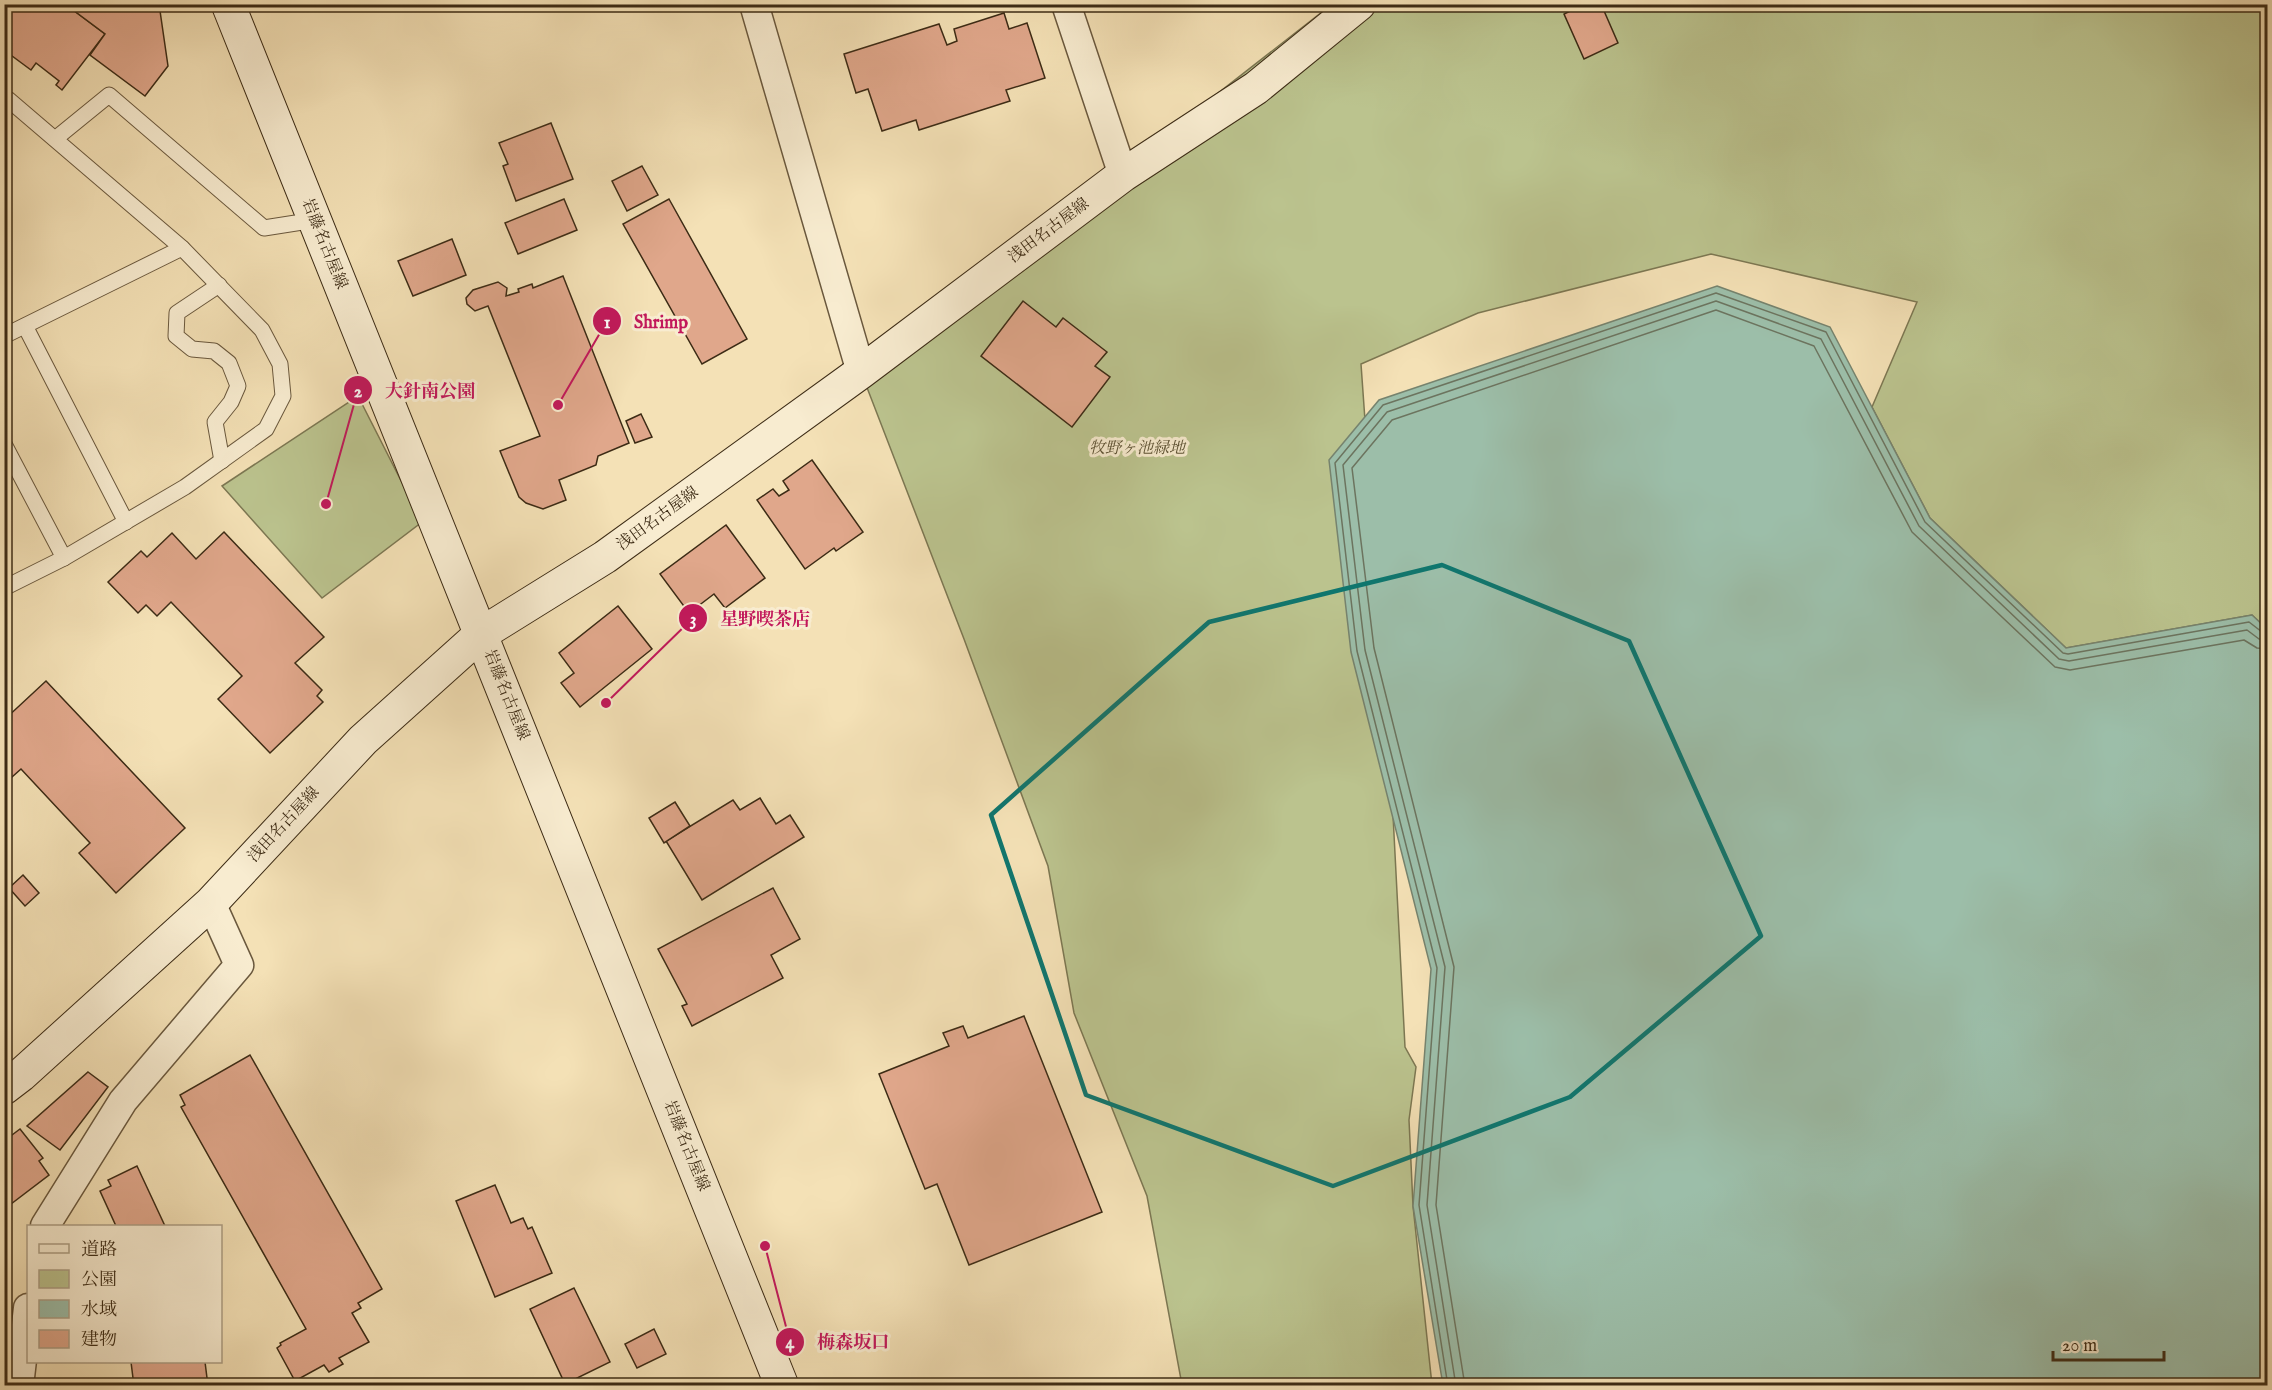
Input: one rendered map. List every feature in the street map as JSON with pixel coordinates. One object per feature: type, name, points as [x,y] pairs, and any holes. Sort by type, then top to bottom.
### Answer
[{"type":"main road","name":"岩藤名古屋線","points":[[228,4],[782,1386]]},
{"type":"main road","name":"浅田名古屋線","points":[[4,1088],[211,903],[363,740],[481,634],[605,557],[861,372],[1123,175],[1256,88],[1359,4]]},
{"type":"street","points":[[754,4],[861,372]]},
{"type":"street","points":[[1066,4],[1123,175]]},
{"type":"street","points":[[46,1225],[123,1101],[239,965],[211,903]]},
{"type":"street","points":[[19,1386],[27,1317]]},
{"type":"lane","points":[[55,139],[109,96],[264,228],[315,220]]},
{"type":"lane","points":[[4,98],[182,248],[262,330],[280,364],[283,396],[266,429],[185,487],[64,558],[4,588]]},
{"type":"lane","points":[[4,336],[182,248]]},
{"type":"lane","points":[[219,285],[177,314],[176,336],[192,349],[214,351],[229,363],[238,386],[231,402],[215,422],[222,461]]},
{"type":"lane","points":[[25,326],[126,522]]},
{"type":"lane","points":[[4,444],[64,558]]},
{"type":"highlighted area","points":[[1442,565],[1629,641],[1761,936],[1570,1097],[1333,1186],[1086,1095],[991,815],[1209,622]]},
{"type":"green space","name":"牧野ヶ池緑地","points":[[1331,5],[2267,5],[2267,629],[2252,615],[2066,648],[1930,518],[1872,407],[1917,302],[1711,254],[1478,313],[1361,364],[1393,815],[1405,1047],[1416,1067],[1409,1120],[1413,1206],[1432,1385],[1182,1385],[1147,1196],[1074,1013],[1048,866],[964,639],[861,372]]},
{"type":"green space","points":[[358,396],[422,522],[322,598],[222,486]]},
{"type":"water","points":[[1717,286],[1830,327],[1930,518],[2066,648],[2252,615],[2267,629],[2267,1385],[1443,1385],[1413,1206],[1431,969],[1351,652],[1329,460],[1379,400]]},
{"type":"building","points":[[4,4],[65,4],[105,34],[62,90],[56,85],[59,81],[36,63],[31,70],[8,53],[4,58]]},
{"type":"building","points":[[65,4],[159,4],[168,66],[145,96],[90,55],[105,34]]},
{"type":"building","points":[[1585,4],[1601,4],[1618,43],[1584,59],[1564,14]]},
{"type":"building","points":[[1004,13],[1009,29],[1027,23],[1045,78],[1006,90],[1010,101],[919,130],[916,120],[882,131],[868,89],[856,93],[844,54],[939,24],[947,45],[957,41],[954,29]]},
{"type":"building","points":[[551,123],[573,179],[516,201],[503,166],[508,164],[499,143]]},
{"type":"building","points":[[642,166],[658,195],[627,211],[612,181]]},
{"type":"building","points":[[564,199],[577,230],[518,254],[505,223]]},
{"type":"building","points":[[669,199],[747,339],[702,364],[623,224]]},
{"type":"building","points":[[452,239],[466,275],[413,296],[398,261]]},
{"type":"building","points":[[563,276],[629,443],[598,456],[596,465],[559,480],[566,500],[543,509],[526,503],[519,497],[500,451],[540,436],[488,306],[475,311],[467,304],[466,298],[473,290],[498,282],[507,288],[506,296],[519,292],[518,289],[532,284],[533,288]]},
{"type":"building","points":[[1023,301],[1056,327],[1063,318],[1107,352],[1095,366],[1110,377],[1072,427],[981,356]]},
{"type":"building","points":[[641,414],[652,437],[635,443],[626,421]]},
{"type":"building","points":[[812,460],[863,532],[836,551],[834,548],[805,569],[757,500],[773,489],[779,496],[789,490],[783,481]]},
{"type":"building","points":[[726,525],[765,578],[725,608],[714,594],[689,613],[660,574]]},
{"type":"building","points":[[224,532],[324,637],[295,663],[322,690],[317,696],[323,702],[270,753],[218,699],[242,676],[171,602],[157,616],[146,605],[138,613],[108,582],[141,551],[147,557],[172,533],[196,559]]},
{"type":"building","points":[[618,606],[652,649],[580,707],[561,683],[574,673],[559,653]]},
{"type":"building","points":[[46,681],[185,828],[116,893],[79,853],[90,843],[21,769],[12,777],[4,776],[4,763],[10,758],[4,752],[4,720]]},
{"type":"building","points":[[760,798],[776,824],[790,815],[804,837],[702,900],[666,841],[733,800],[740,810]]},
{"type":"building","points":[[675,802],[690,826],[664,843],[649,818]]},
{"type":"building","points":[[23,875],[39,893],[25,906],[9,888]]},
{"type":"building","points":[[773,888],[800,939],[771,955],[783,978],[692,1026],[682,1006],[687,1004],[658,949]]},
{"type":"building","points":[[1024,1016],[1102,1212],[969,1265],[937,1184],[925,1189],[879,1074],[949,1046],[943,1033],[963,1026],[968,1038]]},
{"type":"building","points":[[250,1055],[382,1289],[358,1303],[361,1308],[352,1313],[369,1342],[339,1358],[343,1364],[329,1372],[324,1365],[295,1381],[277,1348],[281,1345],[280,1343],[306,1329],[181,1107],[185,1105],[180,1095]]},
{"type":"building","points":[[88,1072],[108,1087],[60,1150],[27,1126]]},
{"type":"building","points":[[20,1129],[43,1158],[39,1161],[49,1175],[11,1204],[4,1195],[4,1141]]},
{"type":"building","points":[[137,1166],[165,1225],[116,1225],[100,1191],[111,1186],[108,1180]]},
{"type":"building","points":[[495,1185],[511,1223],[523,1218],[528,1229],[532,1227],[552,1273],[495,1297],[456,1201]]},
{"type":"building","points":[[574,1288],[610,1362],[565,1384],[530,1309]]},
{"type":"building","points":[[654,1329],[666,1354],[637,1368],[625,1344]]},
{"type":"building","points":[[131,1363],[205,1363],[208,1386],[134,1386]]},
{"type":"place","name":"Shrimp","points":[[558,405]]},
{"type":"place","name":"大針南公園","points":[[326,504]]},
{"type":"place","name":"星野喫茶店","points":[[606,703]]},
{"type":"place","name":"梅森坂口","points":[[765,1246]]}]
